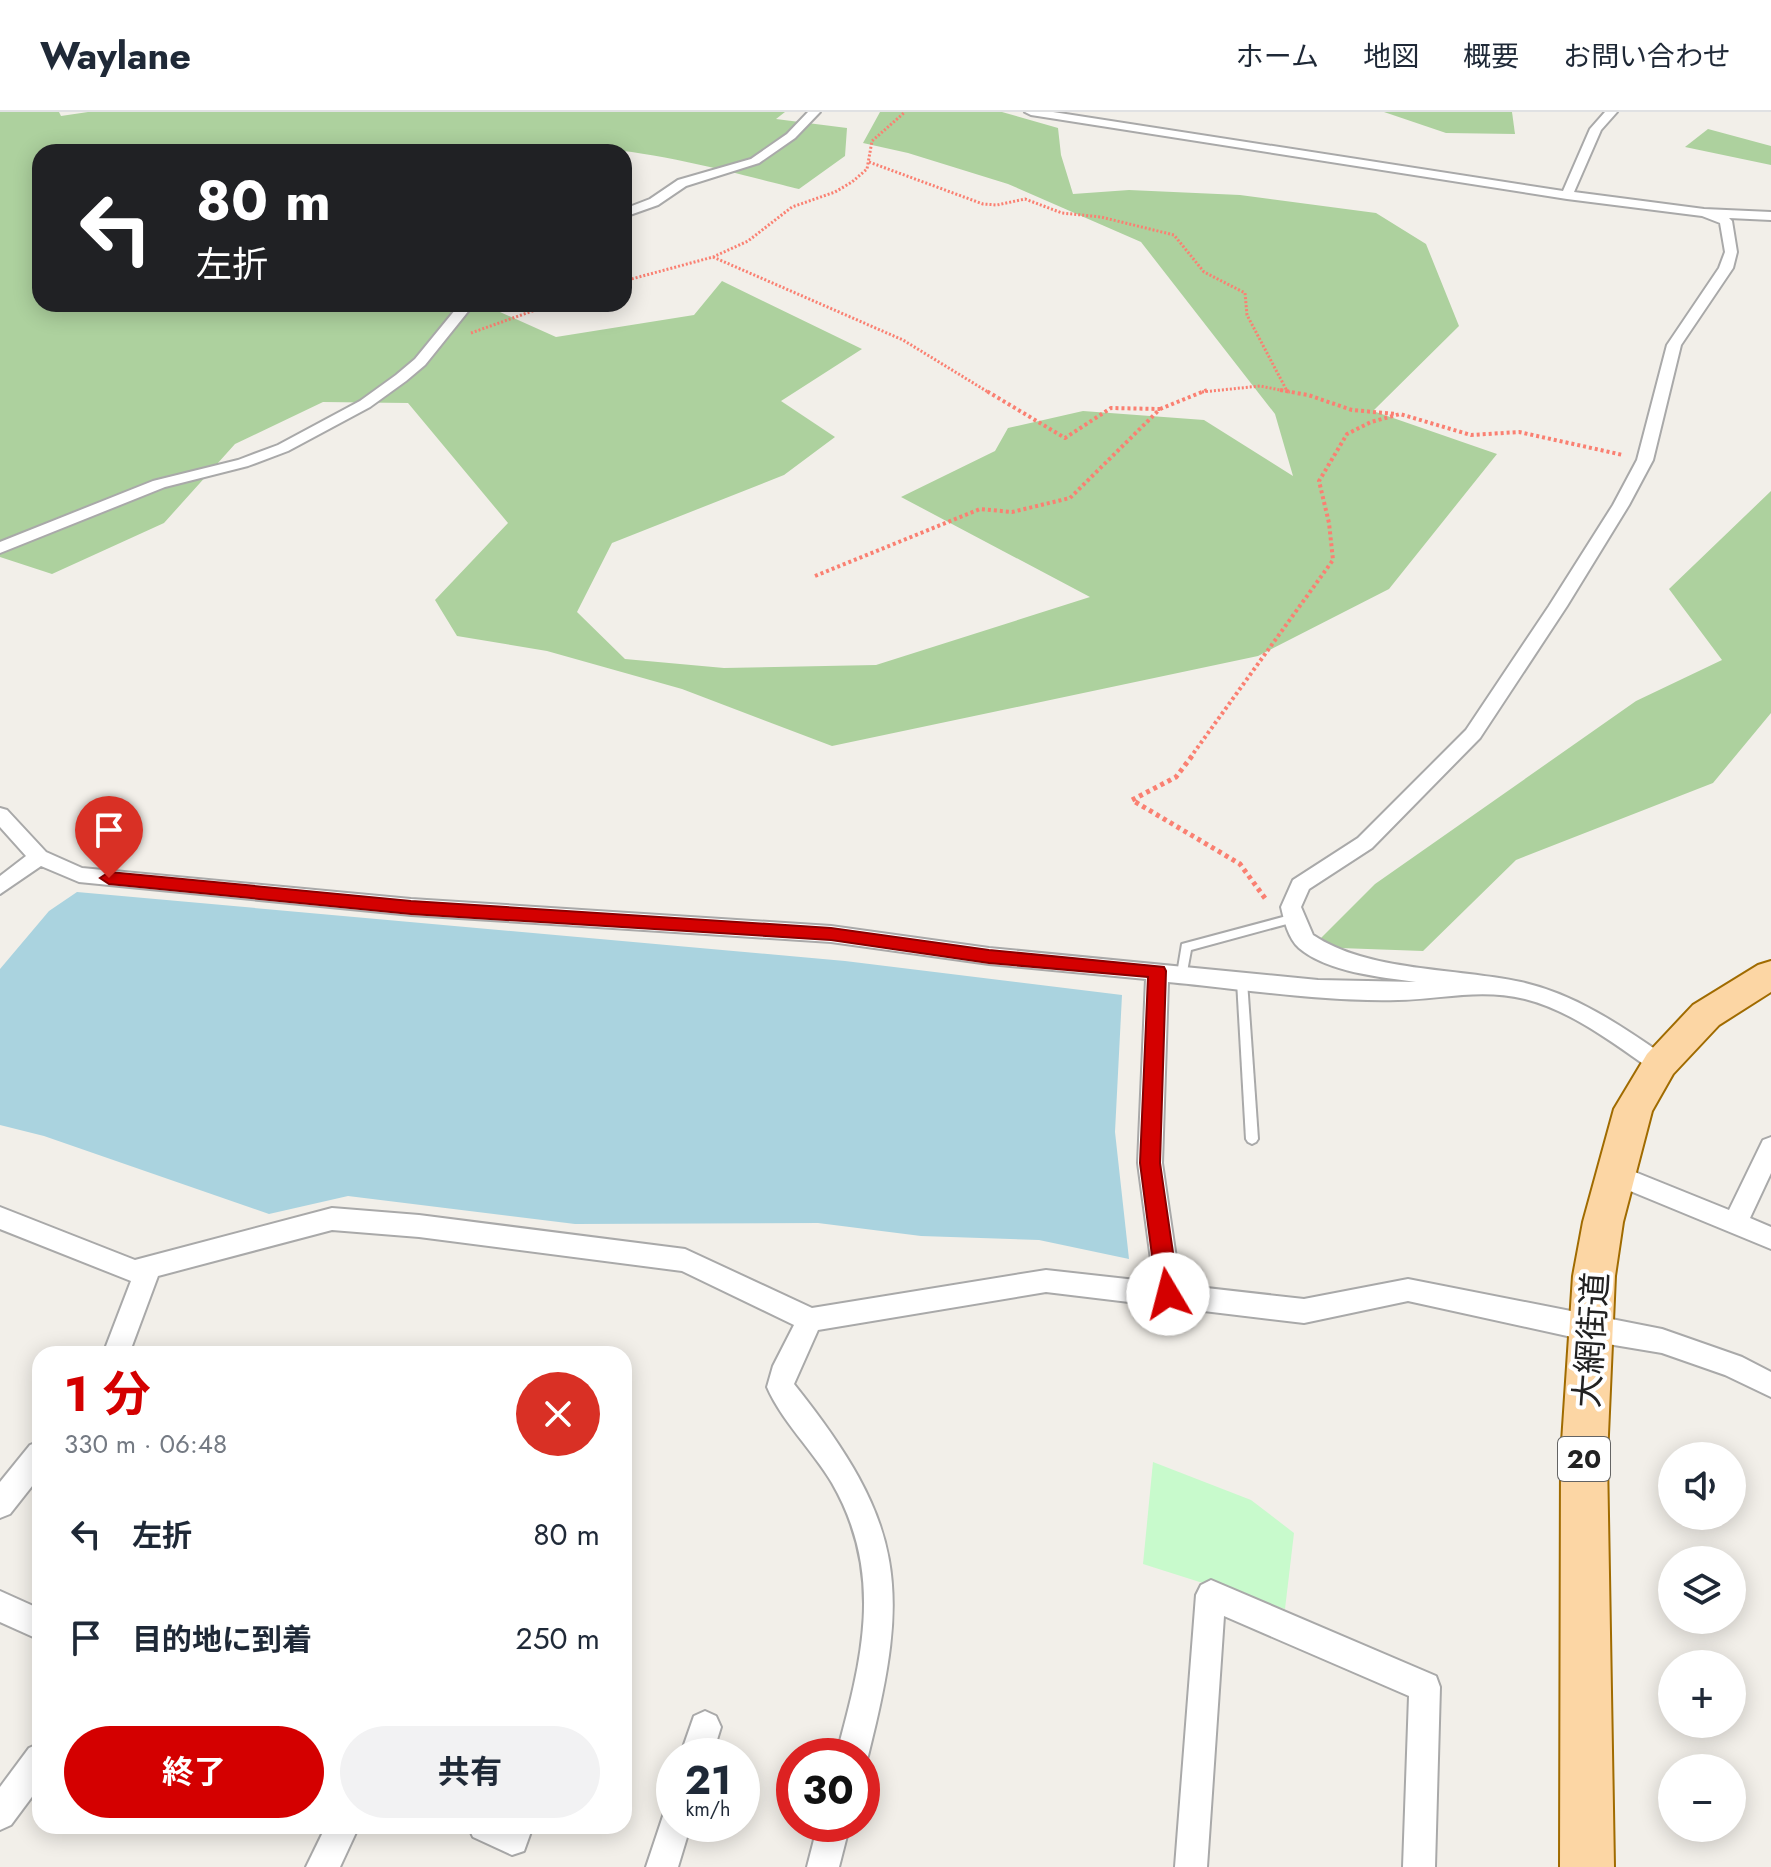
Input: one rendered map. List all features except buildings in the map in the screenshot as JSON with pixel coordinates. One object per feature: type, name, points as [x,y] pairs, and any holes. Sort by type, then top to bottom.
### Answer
[{"type":"main road","name":"大網街道","points":[[1587,1867],[1584,1457],[1594,1276],[1615,1174],[1633,1109],[1660,1064],[1706,1015],[1771,974]]},
{"type":"street","points":[[632,210],[654,202],[682,183],[755,161],[791,136],[814,112]]},
{"type":"street","points":[[1031,112],[1567,195],[1704,213],[1771,216]]},
{"type":"street","points":[[1567,195],[1596,129],[1611,112]]},
{"type":"street","points":[[1660,1064],[1615,1032],[1563,1003],[1525,991],[1391,970],[1325,954],[1305,941],[1288,919],[1300,885],[1365,843],[1473,734],[1574,580],[1645,460],[1674,345],[1726,268],[1731,252],[1726,221],[1704,213]]},
{"type":"street","points":[[0,548],[159,484],[243,463],[283,448],[365,404],[420,362],[460,312]]},
{"type":"street","points":[[0,815],[39,857],[79,875],[411,907],[831,934],[989,956],[1242,981],[1398,992],[1483,984]]},
{"type":"street","points":[[0,887],[39,857]]},
{"type":"street","points":[[1157,971],[1150,1163],[1168,1294]]},
{"type":"street","points":[[1735,1224],[1771,1147]]},
{"type":"street","points":[[1615,1174],[1771,1238]]},
{"type":"street","points":[[0,1218],[135,1271],[332,1219],[419,1226],[685,1260],[810,1320],[1046,1281],[1304,1311],[1408,1290],[1590,1329],[1662,1341],[1733,1366],[1771,1385]]},
{"type":"street","points":[[119,1346],[149,1267]]},
{"type":"street","points":[[810,1320],[786,1366],[780,1387],[815,1430],[840,1470],[865,1520],[879,1575],[878,1626],[856,1738]]},
{"type":"street","points":[[0,1504],[32,1464]]},
{"type":"street","points":[[1191,1867],[1211,1595],[1425,1687],[1419,1867]]},
{"type":"street","points":[[0,1606],[32,1621]]},
{"type":"street","points":[[0,1814],[32,1770]]},
{"type":"street","points":[[322,1867],[339,1834]]},
{"type":"street","points":[[662,1867],[670,1842]]},
{"type":"street","points":[[823,1867],[829,1842]]},
{"type":"lane","points":[[1182,974],[1186,947],[1288,919]]},
{"type":"lane","points":[[1242,981],[1252,1139]]},
{"type":"path","points":[[632,279],[713,257],[748,241],[792,207],[835,192],[852,182],[867,169],[872,141],[890,121],[905,112]]},
{"type":"path","points":[[869,162],[983,204],[997,205],[1025,199],[1062,213],[1101,217],[1174,235],[1204,272],[1245,293],[1247,315],[1287,391]]},
{"type":"path","points":[[713,257],[903,340],[1065,438],[1111,408],[1160,409]]},
{"type":"path","points":[[432,346],[529,312]]},
{"type":"path","points":[[815,576],[980,509],[1012,512],[1070,498],[1160,409],[1209,389],[1260,386],[1352,410],[1400,414],[1471,435],[1519,432],[1645,460]]},
{"type":"path","points":[[1288,919],[1240,864],[1132,800],[1176,777],[1333,560],[1329,523],[1319,481],[1347,434],[1371,422],[1400,414]]},
{"type":"green space","points":[[0,112],[59,112],[61,116],[88,112],[785,112],[776,119],[847,128],[845,156],[799,189],[632,152],[632,144],[32,144],[32,312],[500,312],[556,337],[694,315],[722,281],[862,349],[781,401],[835,437],[784,475],[612,543],[577,612],[625,659],[724,668],[876,665],[1090,597],[901,497],[995,451],[1008,428],[1083,411],[1204,420],[1293,476],[1275,414],[1141,242],[1008,184],[908,153],[863,143],[880,112],[1002,112],[1058,128],[1061,155],[1073,194],[1129,190],[1240,195],[1376,213],[1426,244],[1459,326],[1373,411],[1497,454],[1389,589],[1258,656],[832,746],[682,689],[547,651],[457,636],[435,600],[508,523],[408,403],[323,402],[235,444],[164,523],[52,574],[0,557]]},
{"type":"green space","points":[[1384,112],[1512,112],[1515,134],[1446,133]]},
{"type":"green space","points":[[1708,129],[1771,146],[1771,165],[1685,147]]},
{"type":"green space","points":[[1771,491],[1771,713],[1713,783],[1516,860],[1423,951],[1312,947],[1375,884],[1636,701],[1722,660],[1669,589]]},
{"type":"green space","points":[[1153,1462],[1251,1500],[1294,1533],[1285,1609],[1143,1564]]},
{"type":"water","points":[[77,892],[845,961],[1122,995],[1115,1132],[1129,1259],[1039,1240],[921,1236],[818,1223],[575,1224],[348,1196],[269,1214],[44,1136],[0,1125],[0,969],[49,911]]},
{"type":"route","points":[[109,878],[411,907],[831,934],[989,956],[1157,971],[1150,1163],[1168,1294]]}]
